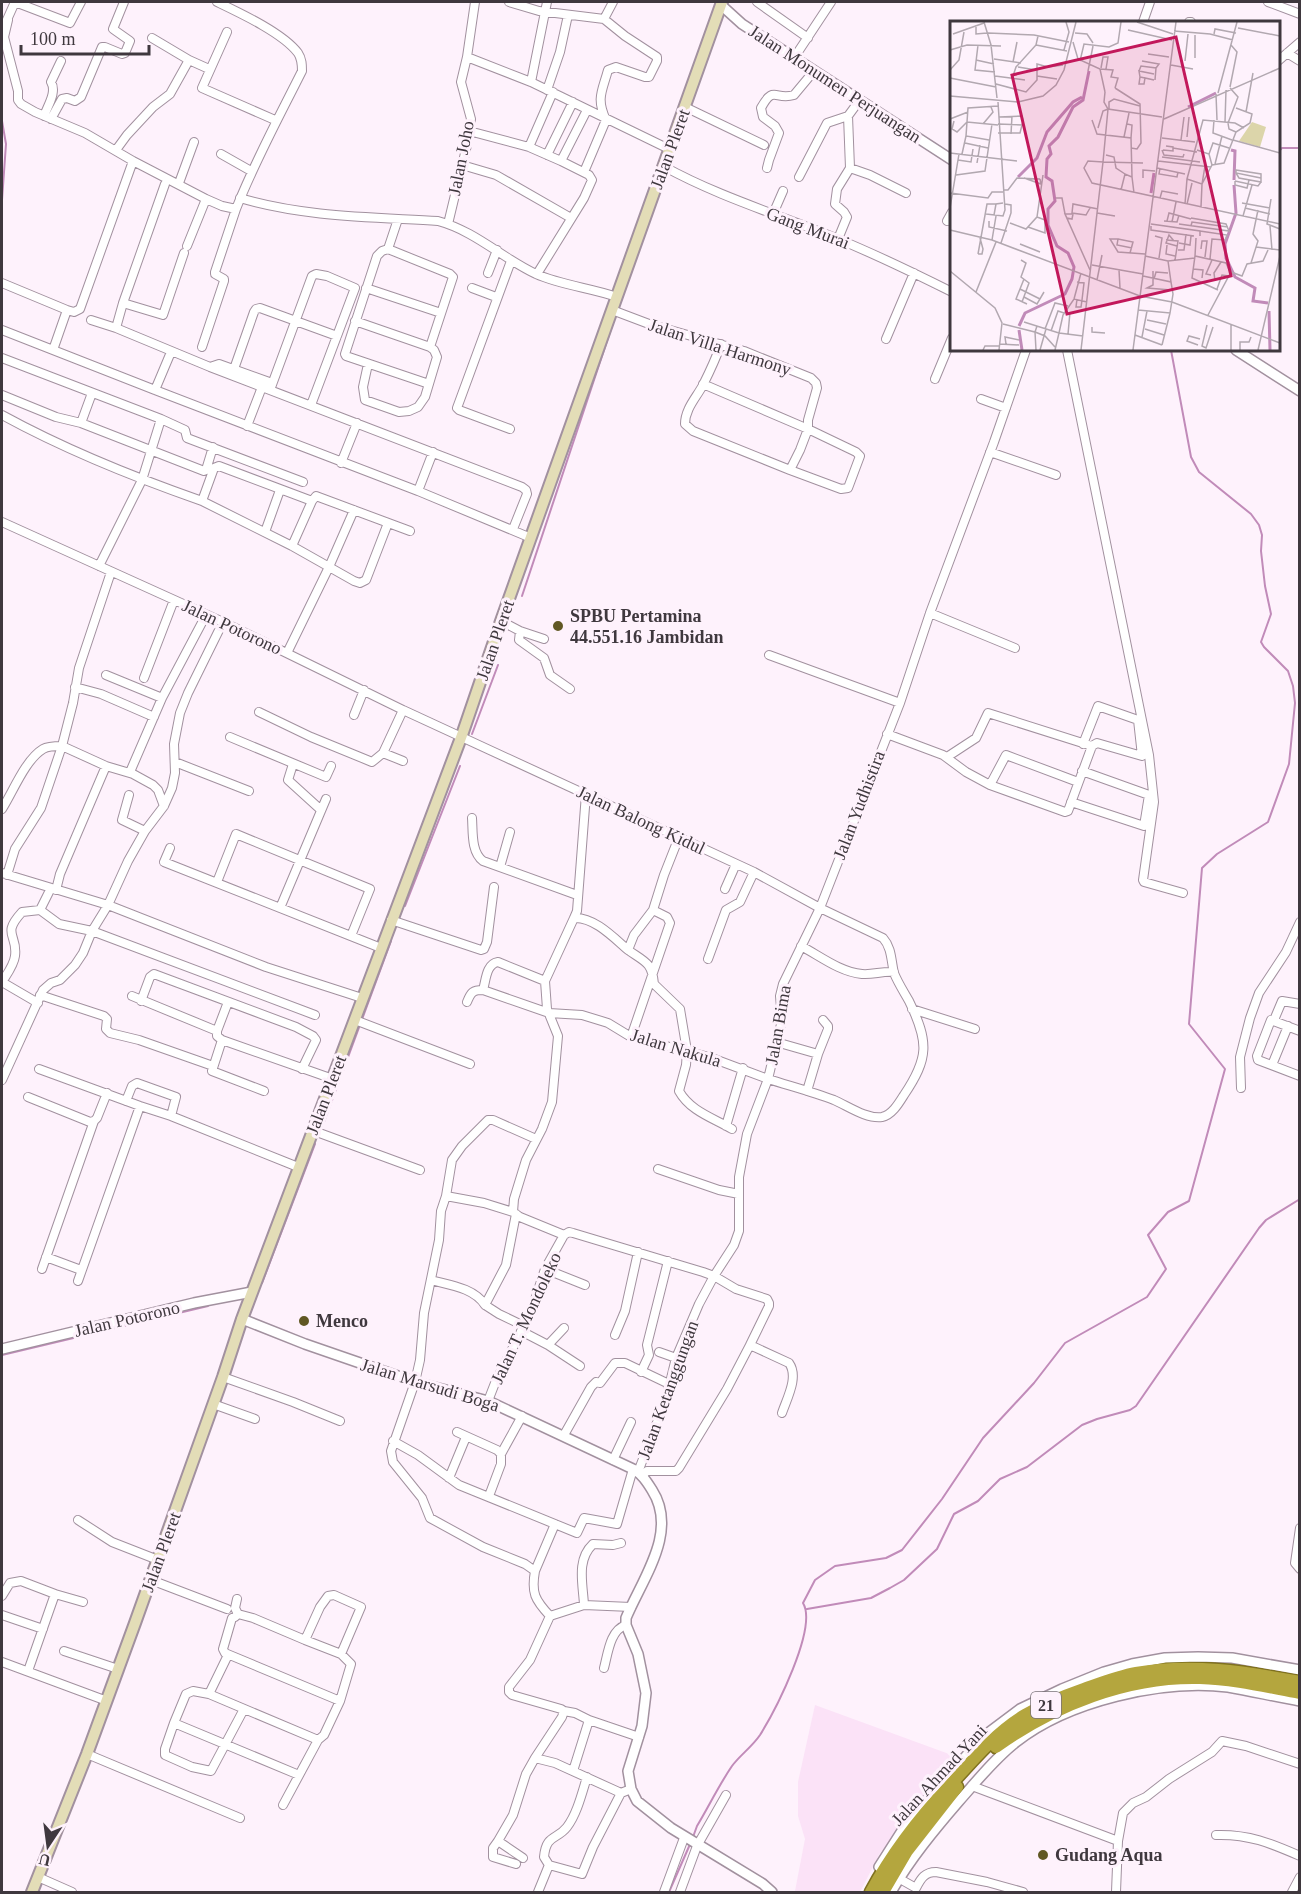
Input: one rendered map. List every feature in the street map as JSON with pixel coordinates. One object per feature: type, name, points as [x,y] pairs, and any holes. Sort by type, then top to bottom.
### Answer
[{"type":"highway","name":"Jalan Ahmad Yani","points":[[871,1893],[899,1844],[918,1820],[990,1742],[1025,1715],[1106,1681],[1135,1673],[1166,1669],[1230,1671],[1299,1682]]},
{"type":"highway","name":"Jalan Ahmad Yani","points":[[883,1893],[908,1851],[963,1780],[994,1749],[1031,1724],[1071,1705],[1111,1690],[1171,1678],[1235,1681],[1299,1693]]},
{"type":"main road","name":"Jalan Pleret","points":[[32,1893],[107,1701],[242,1319],[462,735],[720,3]]},
{"type":"street","points":[[81,2],[70,23],[15,2],[4,23],[4,37],[18,91],[18,100],[27,108],[85,133],[206,199],[236,209]]},
{"type":"street","points":[[47,117],[62,99],[75,100],[81,97],[102,47],[125,53],[130,41],[113,29],[124,2]]},
{"type":"street","points":[[202,347],[225,281],[215,272],[236,209],[275,120],[302,72],[303,64],[299,54],[286,42],[217,2]]},
{"type":"street","name":"Jalan Joho","points":[[447,224],[470,131],[470,113],[461,82],[475,2]]},
{"type":"street","points":[[509,2],[530,9],[604,19],[657,57],[649,77],[616,67],[608,70],[600,99],[600,106],[606,120],[584,172]]},
{"type":"street","points":[[531,82],[547,2]]},
{"type":"street","points":[[604,19],[613,2]]},
{"type":"street","points":[[757,2],[807,38]]},
{"type":"street","points":[[794,58],[831,2]]},
{"type":"street","points":[[1143,21],[1150,2]]},
{"type":"street","points":[[1268,2],[1278,3],[1299,14]]},
{"type":"street","name":"Jalan Monumen Perjuangan","points":[[720,3],[742,24],[950,159]]},
{"type":"street","points":[[529,147],[550,91],[568,15]]},
{"type":"street","points":[[227,32],[202,88],[275,120]]},
{"type":"street","points":[[152,38],[209,69]]},
{"type":"street","points":[[1280,60],[1299,42]]},
{"type":"street","points":[[1287,53],[1299,61]]},
{"type":"street","points":[[466,57],[531,82],[669,149]]},
{"type":"street","points":[[116,150],[153,107],[170,94],[189,60]]},
{"type":"street","points":[[47,117],[54,91],[51,82],[61,61]]},
{"type":"street","points":[[767,168],[779,133],[775,126],[763,117],[761,108],[769,95],[794,95],[814,71]]},
{"type":"street","points":[[800,177],[827,123],[848,116],[859,101]]},
{"type":"street","points":[[548,155],[573,102]]},
{"type":"street","points":[[685,107],[764,145]]},
{"type":"street","points":[[561,162],[587,110]]},
{"type":"street","points":[[838,238],[847,217],[835,204],[837,189],[850,168],[848,116]]},
{"type":"street","points":[[470,131],[529,147],[592,177],[592,184],[537,274]]},
{"type":"street","points":[[179,183],[194,142]]},
{"type":"street","points":[[220,154],[251,171]]},
{"type":"street","points":[[2,283],[67,310],[74,312],[81,309],[133,161]]},
{"type":"street","points":[[462,165],[496,175],[571,218]]},
{"type":"street","name":"Gang Murai","points":[[663,166],[692,181],[838,238],[950,291]]},
{"type":"street","points":[[850,168],[906,193]]},
{"type":"street","points":[[116,328],[165,184]]},
{"type":"street","points":[[773,214],[783,191]]},
{"type":"street","points":[[240,198],[265,205],[317,212],[438,221],[473,235],[511,261],[537,274],[617,297]]},
{"type":"street","points":[[123,303],[163,315],[206,199]]},
{"type":"street","points":[[947,221],[950,214]]},
{"type":"street","points":[[388,249],[398,219]]},
{"type":"street","points":[[429,384],[345,354],[377,256],[382,251],[388,249],[452,275],[453,278],[430,347]]},
{"type":"street","points":[[488,273],[497,250]]},
{"type":"street","points":[[510,429],[457,408],[511,261]]},
{"type":"street","points":[[886,339],[914,273]]},
{"type":"street","points":[[247,426],[268,386],[312,276],[316,274],[356,288],[311,405]]},
{"type":"street","points":[[366,288],[441,313]]},
{"type":"street","points":[[472,288],[496,297]]},
{"type":"street","points":[[234,369],[256,309],[265,309],[337,336]]},
{"type":"street","points":[[53,350],[67,310]]},
{"type":"street","name":"Jalan Villa Harmony","points":[[612,310],[649,324],[721,344],[811,378],[817,388],[808,420],[808,429],[790,470]]},
{"type":"street","points":[[91,320],[210,367],[268,386]]},
{"type":"street","points":[[355,321],[430,347],[434,350],[436,357],[425,397],[417,407],[409,411],[394,412],[365,400],[363,381],[368,364]]},
{"type":"street","points":[[2,330],[531,537]]},
{"type":"street","points":[[935,379],[950,341]]},
{"type":"street","points":[[703,384],[858,453],[860,460],[850,485],[846,489],[841,489],[688,428],[685,418],[721,344]]},
{"type":"street","name":"Jalan Yudhistira","points":[[819,908],[900,703],[930,613],[1026,351]]},
{"type":"street","points":[[1067,351],[1149,755],[1154,802],[1143,880],[1183,893]]},
{"type":"street","points":[[1238,351],[1299,391]]},
{"type":"street","points":[[154,390],[171,352]]},
{"type":"street","points":[[2,358],[183,429],[187,438],[303,482]]},
{"type":"street","points":[[210,367],[219,364],[234,369],[311,405],[516,484],[526,490],[527,494],[513,529]]},
{"type":"street","points":[[81,423],[93,393]]},
{"type":"street","points":[[2,395],[204,471],[213,447]]},
{"type":"street","points":[[981,399],[1006,408]]},
{"type":"street","points":[[2,415],[75,452],[142,480],[202,501],[292,546],[354,581],[364,583],[388,523]]},
{"type":"street","points":[[99,566],[142,480],[161,420]]},
{"type":"street","points":[[341,463],[357,423]]},
{"type":"street","points":[[418,491],[433,452]]},
{"type":"street","points":[[990,452],[1056,475]]},
{"type":"street","points":[[202,501],[216,466],[312,501]]},
{"type":"street","points":[[265,532],[280,490]]},
{"type":"street","points":[[292,546],[316,496],[410,531]]},
{"type":"street","points":[[287,653],[354,510]]},
{"type":"street","name":"Jalan Potorono","points":[[2,522],[223,622],[403,710],[462,735]]},
{"type":"street","points":[[111,572],[85,647],[62,746],[41,808],[15,849],[4,874],[108,905],[266,967],[362,998]]},
{"type":"street","points":[[144,678],[174,600]]},
{"type":"street","points":[[930,613],[1015,648]]},
{"type":"street","points":[[130,772],[162,698],[206,615]]},
{"type":"street","points":[[501,621],[520,631],[544,639]]},
{"type":"street","points":[[2,1080],[45,986],[60,980],[83,953],[145,831],[164,806],[172,788],[175,762],[174,744],[180,713],[223,622]]},
{"type":"street","points":[[520,631],[519,640],[544,658],[550,675],[570,689]]},
{"type":"street","points":[[769,655],[900,703]]},
{"type":"street","points":[[105,675],[162,698]]},
{"type":"street","points":[[75,687],[101,694],[154,717]]},
{"type":"street","points":[[354,715],[364,690]]},
{"type":"street","points":[[887,734],[947,757],[966,772],[990,785],[1065,812],[1068,811],[1082,771],[1096,743],[1142,756],[1138,720],[1098,706],[1083,744]]},
{"type":"street","points":[[259,712],[311,737],[372,762],[383,753],[403,710]]},
{"type":"street","points":[[947,757],[976,738],[988,713],[1092,747]]},
{"type":"street","name":"Jalan Balong Kidul","points":[[462,735],[754,872],[819,908],[883,938],[891,952],[894,972],[912,1009]]},
{"type":"street","points":[[230,736],[326,777],[331,766]]},
{"type":"street","points":[[2,809],[38,753],[44,748],[62,746],[106,766],[130,772],[158,790],[164,806]]},
{"type":"street","points":[[383,753],[403,761]]},
{"type":"street","points":[[990,785],[1006,755],[1078,782]]},
{"type":"street","points":[[175,762],[249,790]]},
{"type":"street","points":[[293,764],[288,780],[321,810]]},
{"type":"street","points":[[40,910],[53,889],[106,766]]},
{"type":"street","points":[[1071,802],[1144,826],[1149,795],[1082,771]]},
{"type":"street","points":[[485,1305],[506,1265],[514,1199],[526,1160],[547,1119],[552,1102],[558,1036],[547,1009],[545,981],[577,910],[586,794]]},
{"type":"street","points":[[129,795],[122,820],[145,831]]},
{"type":"street","points":[[280,908],[326,799]]},
{"type":"street","points":[[472,818],[475,851],[479,858],[577,895]]},
{"type":"street","points":[[500,867],[510,832]]},
{"type":"street","points":[[217,882],[236,834],[370,889],[351,936]]},
{"type":"street","points":[[628,950],[634,935],[652,910],[680,837]]},
{"type":"street","points":[[170,848],[164,862],[381,948]]},
{"type":"street","points":[[725,889],[736,864]]},
{"type":"street","points":[[708,959],[726,910],[740,902],[754,872]]},
{"type":"street","points":[[391,920],[481,950],[487,942],[494,887]]},
{"type":"street","name":"Jalan Bima","points":[[739,1194],[739,1177],[747,1134],[768,1079],[782,1020],[780,996],[783,984],[819,908]]},
{"type":"street","points":[[213,1066],[139,1040],[110,1033],[106,1029],[107,1019],[104,1016],[39,999],[2,982],[15,958],[15,947],[10,934],[12,924],[21,912],[40,910],[59,924],[92,932],[315,1015]]},
{"type":"street","points":[[631,1036],[670,923],[667,917],[652,910]]},
{"type":"street","points":[[574,918],[589,920],[647,963],[654,973],[654,984],[680,1009],[687,1051],[679,1091],[702,1115],[729,1128],[743,1068]]},
{"type":"street","points":[[1241,1088],[1240,1057],[1250,1018],[1259,993],[1286,952],[1299,922]]},
{"type":"street","points":[[801,946],[849,971],[873,974],[883,971],[894,972]]},
{"type":"street","points":[[467,1002],[474,990],[483,990],[490,966],[494,962],[545,981]]},
{"type":"street","points":[[141,1000],[150,976],[154,974],[296,1027],[316,1040],[302,1070]]},
{"type":"street","name":"Jalan Nakula","points":[[483,990],[549,1013],[582,1014],[608,1023],[631,1036],[743,1068],[875,1117],[883,1117],[890,1113],[915,1080],[922,1059],[924,1043],[912,1009]]},
{"type":"street","points":[[132,996],[217,1031]]},
{"type":"street","points":[[1299,1004],[1282,1001],[1274,1020],[1270,1021],[1257,1056],[1258,1060],[1299,1075]]},
{"type":"street","points":[[228,1002],[217,1031],[217,1036],[222,1041],[333,1079]]},
{"type":"street","points":[[912,1009],[975,1029]]},
{"type":"street","points":[[355,1020],[470,1064]]},
{"type":"street","points":[[807,1091],[828,1029],[823,1020]]},
{"type":"street","points":[[1274,1020],[1299,1031]]},
{"type":"street","points":[[1272,1065],[1288,1026]]},
{"type":"street","points":[[222,1041],[212,1071],[264,1091]]},
{"type":"street","points":[[776,1042],[818,1054]]},
{"type":"street","points":[[39,1069],[171,1116],[298,1167]]},
{"type":"street","points":[[126,1101],[134,1084],[147,1086],[176,1097],[171,1116]]},
{"type":"street","points":[[42,1269],[94,1121],[107,1093]]},
{"type":"street","points":[[28,1097],[90,1122],[94,1121]]},
{"type":"street","points":[[78,1281],[140,1106]]},
{"type":"street","points":[[535,1571],[429,1518],[423,1498],[393,1462],[392,1451],[393,1441],[415,1382],[420,1360],[424,1313],[452,1160],[462,1146],[488,1120],[494,1120],[537,1139]]},
{"type":"street","points":[[314,1131],[420,1170]]},
{"type":"street","points":[[658,1169],[719,1190],[739,1194]]},
{"type":"street","name":"Jalan Ketanggungan","points":[[555,1524],[577,1533],[584,1518],[617,1524],[639,1474],[671,1385],[676,1358],[699,1304],[734,1245],[739,1232],[739,1194]]},
{"type":"street","points":[[446,1196],[484,1203],[514,1213],[564,1235],[569,1232],[573,1233],[714,1276],[736,1289],[768,1300],[769,1305],[728,1389],[679,1468],[676,1471],[647,1471],[639,1474],[658,1500],[659,1545],[648,1577],[626,1618],[626,1625],[638,1654],[646,1693],[639,1737],[628,1771],[631,1789],[637,1801],[690,1841],[772,1893]]},
{"type":"street","name":"Jalan T. Mondoleko","points":[[488,1401],[522,1328],[545,1269],[564,1235]]},
{"type":"street","points":[[615,1335],[625,1311],[639,1252]]},
{"type":"street","points":[[46,1257],[81,1270]]},
{"type":"street","points":[[641,1372],[649,1355],[647,1345],[668,1262]]},
{"type":"street","points":[[545,1269],[585,1285]]},
{"type":"street","points":[[431,1280],[479,1296],[485,1305],[580,1366]]},
{"type":"street","name":"Jalan Potorono","points":[[2,1349],[194,1303],[252,1292]]},
{"type":"street","name":"Jalan Marsudi Boga","points":[[242,1319],[305,1344],[415,1382],[488,1401],[564,1435],[639,1474]]},
{"type":"street","points":[[548,1345],[564,1328]]},
{"type":"street","points":[[750,1345],[789,1363],[792,1368],[792,1383],[782,1413]]},
{"type":"street","points":[[659,1352],[676,1358]]},
{"type":"street","points":[[564,1435],[591,1387],[596,1382],[600,1383],[604,1380],[614,1364],[625,1363],[671,1385]]},
{"type":"street","points":[[223,1377],[340,1421]]},
{"type":"street","points":[[213,1404],[255,1419]]},
{"type":"street","points":[[489,1496],[501,1464],[501,1454],[522,1416]]},
{"type":"street","points":[[613,1460],[632,1422]]},
{"type":"street","points":[[457,1432],[501,1454]]},
{"type":"street","points":[[449,1478],[466,1437]]},
{"type":"street","points":[[393,1441],[425,1460],[459,1485],[555,1524],[535,1571],[534,1594],[537,1602],[550,1616]]},
{"type":"street","points":[[78,1521],[112,1542],[158,1560]]},
{"type":"street","points":[[1299,1528],[1294,1563],[1299,1569]]},
{"type":"street","points":[[584,1605],[580,1571],[587,1550],[593,1544],[621,1543]]},
{"type":"street","points":[[151,1580],[234,1610],[341,1654],[351,1664],[340,1701],[324,1735],[318,1740],[282,1805]]},
{"type":"street","points":[[2,1596],[10,1583],[21,1581],[83,1602]]},
{"type":"street","points":[[28,1671],[55,1594]]},
{"type":"street","points":[[305,1640],[326,1598],[329,1594],[334,1595],[361,1607],[341,1654]]},
{"type":"street","points":[[631,1607],[584,1605],[550,1616],[530,1660],[509,1688],[509,1692],[512,1695],[561,1708],[639,1737]]},
{"type":"street","points":[[234,1610],[223,1649],[228,1655],[340,1701]]},
{"type":"street","points":[[2,1615],[43,1629]]},
{"type":"street","points":[[604,1668],[616,1631],[626,1625]]},
{"type":"street","points":[[64,1651],[118,1669]]},
{"type":"street","points":[[209,1694],[228,1655]]},
{"type":"street","points":[[865,1893],[909,1820],[984,1736],[1020,1709],[1104,1672],[1165,1658],[1232,1658],[1299,1670]]},
{"type":"street","points":[[2,1662],[107,1701]]},
{"type":"street","points":[[891,1893],[931,1833],[1000,1755],[1033,1730],[1112,1697],[1167,1687],[1227,1687],[1299,1701]]},
{"type":"street","points":[[244,1709],[211,1771],[192,1767],[165,1755],[165,1749],[186,1694],[194,1691],[209,1694],[318,1740]]},
{"type":"street","points":[[516,1864],[493,1857],[493,1848],[513,1815],[526,1774],[564,1711]]},
{"type":"street","points":[[573,1771],[590,1719]]},
{"type":"street","points":[[174,1723],[299,1775]]},
{"type":"street","points":[[1118,1892],[1118,1841],[1123,1813],[1133,1803],[1146,1797],[1169,1779],[1212,1752],[1222,1741],[1246,1746],[1299,1764]]},
{"type":"street","points":[[87,1754],[240,1818]]},
{"type":"street","points":[[535,1758],[555,1763],[621,1793]]},
{"type":"street","points":[[587,1777],[566,1828],[548,1842],[544,1857],[549,1865],[582,1874],[593,1847],[621,1793],[631,1789]]},
{"type":"street","points":[[972,1786],[1118,1841]]},
{"type":"street","points":[[664,1893],[690,1841],[726,1795]]},
{"type":"street","points":[[1216,1835],[1263,1840],[1299,1856]]},
{"type":"street","points":[[498,1840],[523,1858]]},
{"type":"street","points":[[680,1893],[690,1841]]},
{"type":"street","points":[[538,1893],[549,1865]]},
{"type":"street","points":[[900,1879],[916,1888],[923,1876],[929,1872],[936,1872],[987,1882],[1023,1893]]},
{"type":"street","points":[[38,1877],[72,1893]]},
{"type":"street","points":[[1292,1893],[1299,1877]]},
{"type":"shaded area","points":[[815,1705],[960,1758],[880,1853],[860,1892],[795,1891],[805,1839],[798,1816],[798,1782]]},
{"type":"waterway","points":[[715,36],[722,18]]},
{"type":"waterway","points":[[2,121],[6,144],[2,200]]},
{"type":"waterway","points":[[1280,150],[1300,148]]},
{"type":"waterway","points":[[619,306],[643,238]]},
{"type":"waterway","points":[[522,596],[614,320]]},
{"type":"waterway","points":[[693,1837],[727,1773],[760,1735],[775,1708],[800,1649],[805,1631],[806,1615],[803,1603],[815,1580],[835,1566],[886,1558],[902,1550],[942,1499],[983,1438],[1034,1383],[1065,1343],[1147,1297],[1166,1269],[1148,1235],[1168,1212],[1189,1201],[1225,1069],[1189,1024],[1202,868],[1217,854],[1268,822],[1289,764],[1295,703],[1288,671],[1261,642],[1271,614],[1265,586],[1261,551],[1262,535],[1259,525],[1251,514],[1199,472],[1191,457],[1171,351]]},
{"type":"waterway","points":[[472,734],[498,665]]},
{"type":"waterway","points":[[405,906],[460,766]]},
{"type":"waterway","points":[[324,1122],[391,941]]},
{"type":"waterway","points":[[262,1283],[315,1144]]},
{"type":"waterway","points":[[807,1609],[871,1598],[904,1580],[937,1549],[954,1514],[978,1501],[1000,1479],[1027,1467],[1082,1425],[1136,1406],[1259,1228],[1266,1220],[1300,1199]]},
{"type":"waterway","points":[[2,1355],[208,1306]]},
{"type":"waterway","points":[[669,1892],[691,1842]]},
{"type":"place","name":"SPBU Pertamina 44.551.16 Jambidan","points":[[558,626]]},
{"type":"place","name":"Menco","points":[[304,1321]]},
{"type":"place","name":"Gudang Aqua","points":[[1043,1855]]}]
